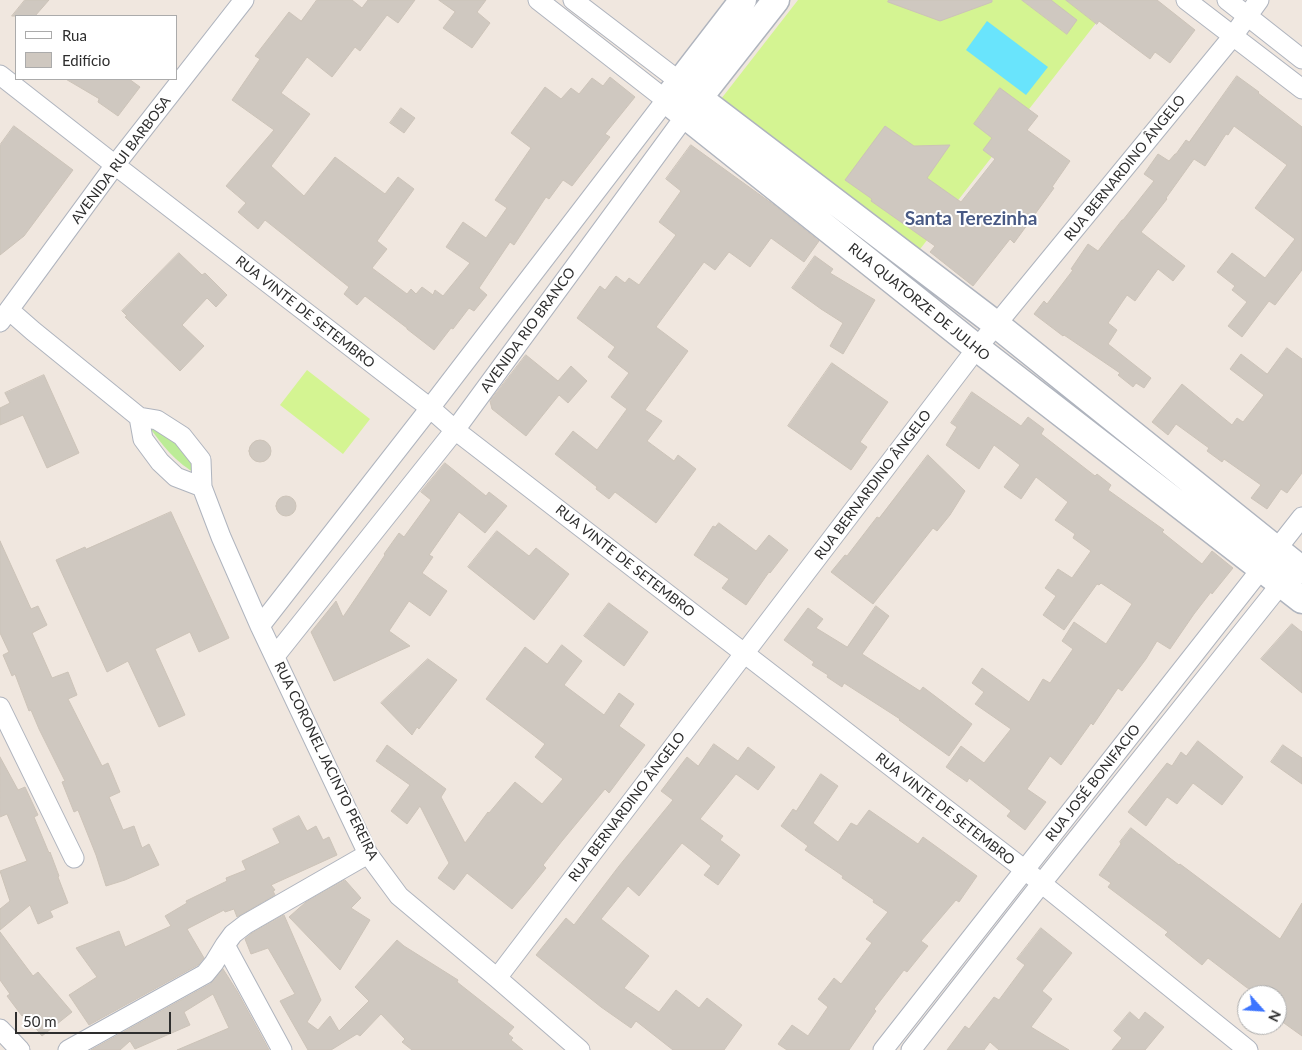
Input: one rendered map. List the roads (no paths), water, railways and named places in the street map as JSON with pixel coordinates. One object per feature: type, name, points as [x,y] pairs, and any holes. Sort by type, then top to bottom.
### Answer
[{"type":"street","name":"AVENIDA RUI BARBOSA","points":[[5,316],[115,165],[244,0]]},
{"type":"street","name":"RUA QUATORZE DE JULHO","points":[[538,0],[682,99],[798,189],[882,237],[996,325],[1276,549],[1288,569],[1302,600]]},
{"type":"street","name":"RUA QUATORZE DE JULHO","points":[[573,0],[682,99]]},
{"type":"street","name":"AVENIDA RIO BRANCO","points":[[260,626],[430,408],[682,99],[760,20],[776,0]]},
{"type":"street","points":[[1186,0],[1302,89]]},
{"type":"street","points":[[1227,0],[1302,59]]},
{"type":"street","name":"RUA BERNARDINO ÂNGELO","points":[[497,978],[977,348],[1233,36],[1259,0]]},
{"type":"street","name":"AVENIDA RIO BRANCO","points":[[275,656],[454,430],[682,99],[741,3]]},
{"type":"street","points":[[741,3],[760,20]]},
{"type":"street","name":"RUA VINTE DE SETEMBRO","points":[[0,75],[430,408],[454,430],[1025,870],[1248,1050]]},
{"type":"street","name":"RUA QUATORZE DE JULHO","points":[[798,189],[863,257],[1068,420],[1172,500],[1288,569]]},
{"type":"street","points":[[863,257],[882,237]]},
{"type":"street","name":"RUA CORONEL JACINTO PEREIRA","points":[[5,316],[33,331],[139,417],[157,420],[182,436],[201,460],[202,487],[221,537],[260,626],[368,854],[399,896],[580,1050]]},
{"type":"street","points":[[1068,420],[1087,398]]},
{"type":"street","points":[[139,417],[143,439],[160,462],[176,477],[202,487]]},
{"type":"street","points":[[1172,500],[1191,481]]},
{"type":"street","points":[[1276,549],[1302,516]]},
{"type":"street","name":"RUA JOSÉ BONIFACIO","points":[[883,1050],[1025,870],[1288,569]]},
{"type":"street","name":"RUA JOSÉ BONIFACIO","points":[[911,1050],[1288,569]]},
{"type":"street","points":[[0,707],[74,858]]},
{"type":"street","points":[[68,1050],[205,974],[233,934],[246,924],[368,854]]},
{"type":"street","points":[[225,944],[282,1050]]},
{"type":"street","points":[[0,1029],[20,1050]]},
{"type":"water","points":[[987,21],[1048,67],[1026,95],[966,50]]},
{"type":"district","name":"Santa Terezinha","points":[[971,219]]}]
